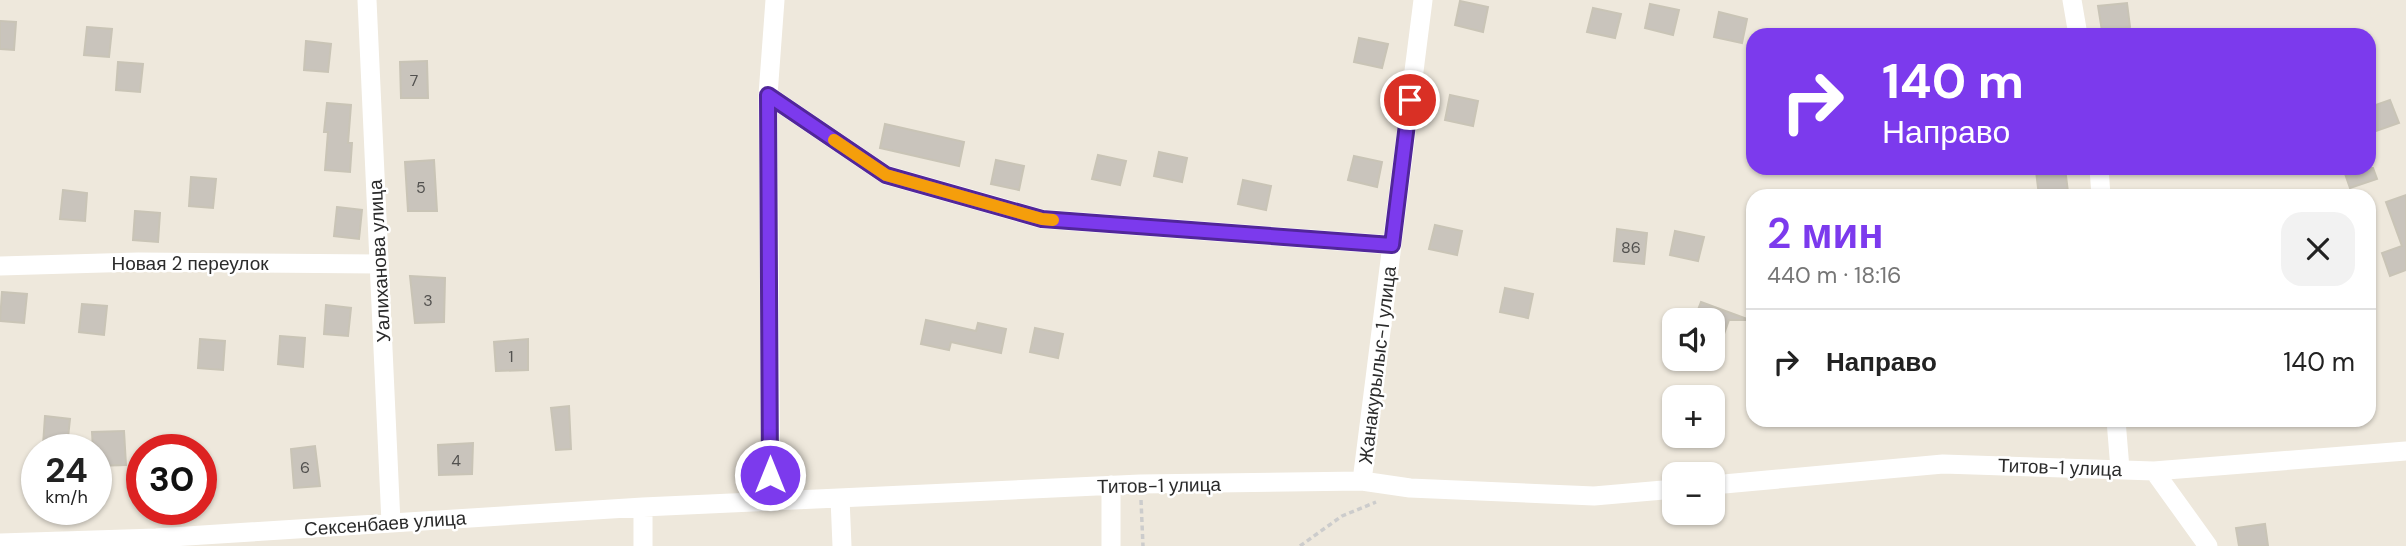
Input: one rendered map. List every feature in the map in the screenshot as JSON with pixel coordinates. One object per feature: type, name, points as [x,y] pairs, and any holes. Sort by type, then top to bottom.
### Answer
[{"type":"street","name":"Уалиханова улица","points":[[367,0],[391,523]]},
{"type":"street","points":[[771,502],[768,95],[775,0]]},
{"type":"street","name":"Жанакурылыс-1 улица","points":[[1362,481],[1423,0]]},
{"type":"street","points":[[2072,0],[2077,28]]},
{"type":"street","points":[[768,95],[886,175],[1042,219],[1392,245]]},
{"type":"street","name":"Новая 2 переулок","points":[[0,266],[138,262],[379,264]]},
{"type":"street","points":[[2117,427],[2120,469]]},
{"type":"street","name":"Титов-1 улица","points":[[1725,484],[1943,464],[2154,471],[2406,451]]},
{"type":"street","points":[[2154,471],[2208,546]]},
{"type":"street","name":"Титов-1 улица","points":[[643,508],[1140,484],[1362,481],[1410,488],[1594,496],[1662,490]]},
{"type":"street","points":[[1111,485],[1111,546]]},
{"type":"street","points":[[840,498],[842,546]]},
{"type":"street","points":[[643,508],[643,546]]},
{"type":"street","name":"Сексенбаев улица","points":[[0,543],[156,542],[391,523],[643,508]]},
{"type":"path","points":[[1140,484],[1143,546]]},
{"type":"path","points":[[1300,546],[1342,516],[1410,488]]},
{"type":"building","points":[[1460,1],[1488,7],[1483,32],[1455,25]]},
{"type":"building","points":[[2127,3],[2130,27],[2102,28],[2098,6]]},
{"type":"building","points":[[1650,4],[1679,10],[1673,35],[1645,28]]},
{"type":"building","points":[[1593,8],[1621,14],[1615,38],[1587,32]]},
{"type":"building","points":[[1719,12],[1747,19],[1742,43],[1714,37]]},
{"type":"building","points":[[0,21],[16,22],[14,50],[0,49]]},
{"type":"building","points":[[87,27],[112,29],[109,57],[84,55]]},
{"type":"building","points":[[1359,38],[1388,44],[1382,68],[1354,62]]},
{"type":"building","points":[[306,41],[331,44],[328,72],[304,70]]},
{"type":"building","points":[[427,61],[428,98],[401,98],[400,62]]},
{"type":"building","points":[[118,62],[143,64],[140,92],[116,90]]},
{"type":"building","points":[[1450,95],[1478,101],[1473,126],[1445,120]]},
{"type":"building","points":[[2390,100],[2399,123],[2376,131],[2376,105]]},
{"type":"building","points":[[327,103],[351,105],[348,143],[352,143],[350,172],[325,170],[328,132],[324,132]]},
{"type":"building","points":[[885,124],[964,142],[959,166],[880,148]]},
{"type":"building","points":[[1159,152],[1187,158],[1182,182],[1154,176]]},
{"type":"building","points":[[1098,155],[1126,161],[1120,185],[1092,179]]},
{"type":"building","points":[[1354,156],[1382,162],[1377,187],[1348,180]]},
{"type":"building","points":[[434,160],[437,211],[408,211],[405,162]]},
{"type":"building","points":[[996,160],[1024,166],[1019,190],[991,184]]},
{"type":"building","points":[[2036,175],[2066,175],[2068,189],[2038,189]]},
{"type":"building","points":[[2345,175],[2376,175],[2377,179],[2350,188]]},
{"type":"building","points":[[191,177],[216,179],[213,208],[189,206]]},
{"type":"building","points":[[1243,180],[1271,186],[1266,210],[1238,204]]},
{"type":"building","points":[[63,190],[87,193],[85,221],[60,219]]},
{"type":"building","points":[[2406,195],[2406,270],[2390,276],[2382,253],[2402,246],[2386,202]]},
{"type":"building","points":[[337,207],[362,210],[359,239],[334,236]]},
{"type":"building","points":[[135,211],[160,213],[158,242],[133,240]]},
{"type":"building","points":[[1435,225],[1462,231],[1457,255],[1429,249]]},
{"type":"building","points":[[1617,229],[1647,233],[1644,264],[1614,261]]},
{"type":"building","points":[[1675,231],[1704,237],[1698,261],[1670,255]]},
{"type":"building","points":[[410,276],[445,278],[444,322],[415,323]]},
{"type":"building","points":[[1505,288],[1533,294],[1528,318],[1500,312]]},
{"type":"building","points":[[2,292],[27,294],[24,323],[0,321]]},
{"type":"building","points":[[1701,302],[1717,308],[1699,308]]},
{"type":"building","points":[[82,304],[107,306],[104,335],[79,332]]},
{"type":"building","points":[[326,305],[351,308],[348,336],[324,334]]},
{"type":"building","points":[[1725,311],[1746,319],[1746,320],[1729,320],[1725,331]]},
{"type":"building","points":[[926,320],[976,331],[978,323],[1006,329],[1001,353],[951,342],[949,350],[921,344]]},
{"type":"building","points":[[1035,328],[1063,334],[1058,358],[1030,352]]},
{"type":"building","points":[[280,336],[305,338],[303,367],[278,364]]},
{"type":"building","points":[[200,339],[225,341],[223,370],[198,368]]},
{"type":"building","points":[[528,339],[528,370],[496,371],[494,342]]},
{"type":"building","points":[[569,406],[571,449],[556,450],[551,408]]},
{"type":"building","points":[[45,416],[70,419],[68,434],[44,434]]},
{"type":"building","points":[[124,431],[126,465],[112,465],[112,434],[92,432]]},
{"type":"building","points":[[473,443],[472,474],[439,475],[438,445]]},
{"type":"building","points":[[315,446],[320,486],[294,488],[291,449]]},
{"type":"building","points":[[2265,524],[2268,546],[2239,546],[2236,528]]},
{"type":"slow traffic","points":[[834,140],[886,175],[1053,220]]},
{"type":"route","points":[[770,475],[768,95],[886,175],[1042,219],[1392,245],[1410,100]]}]
